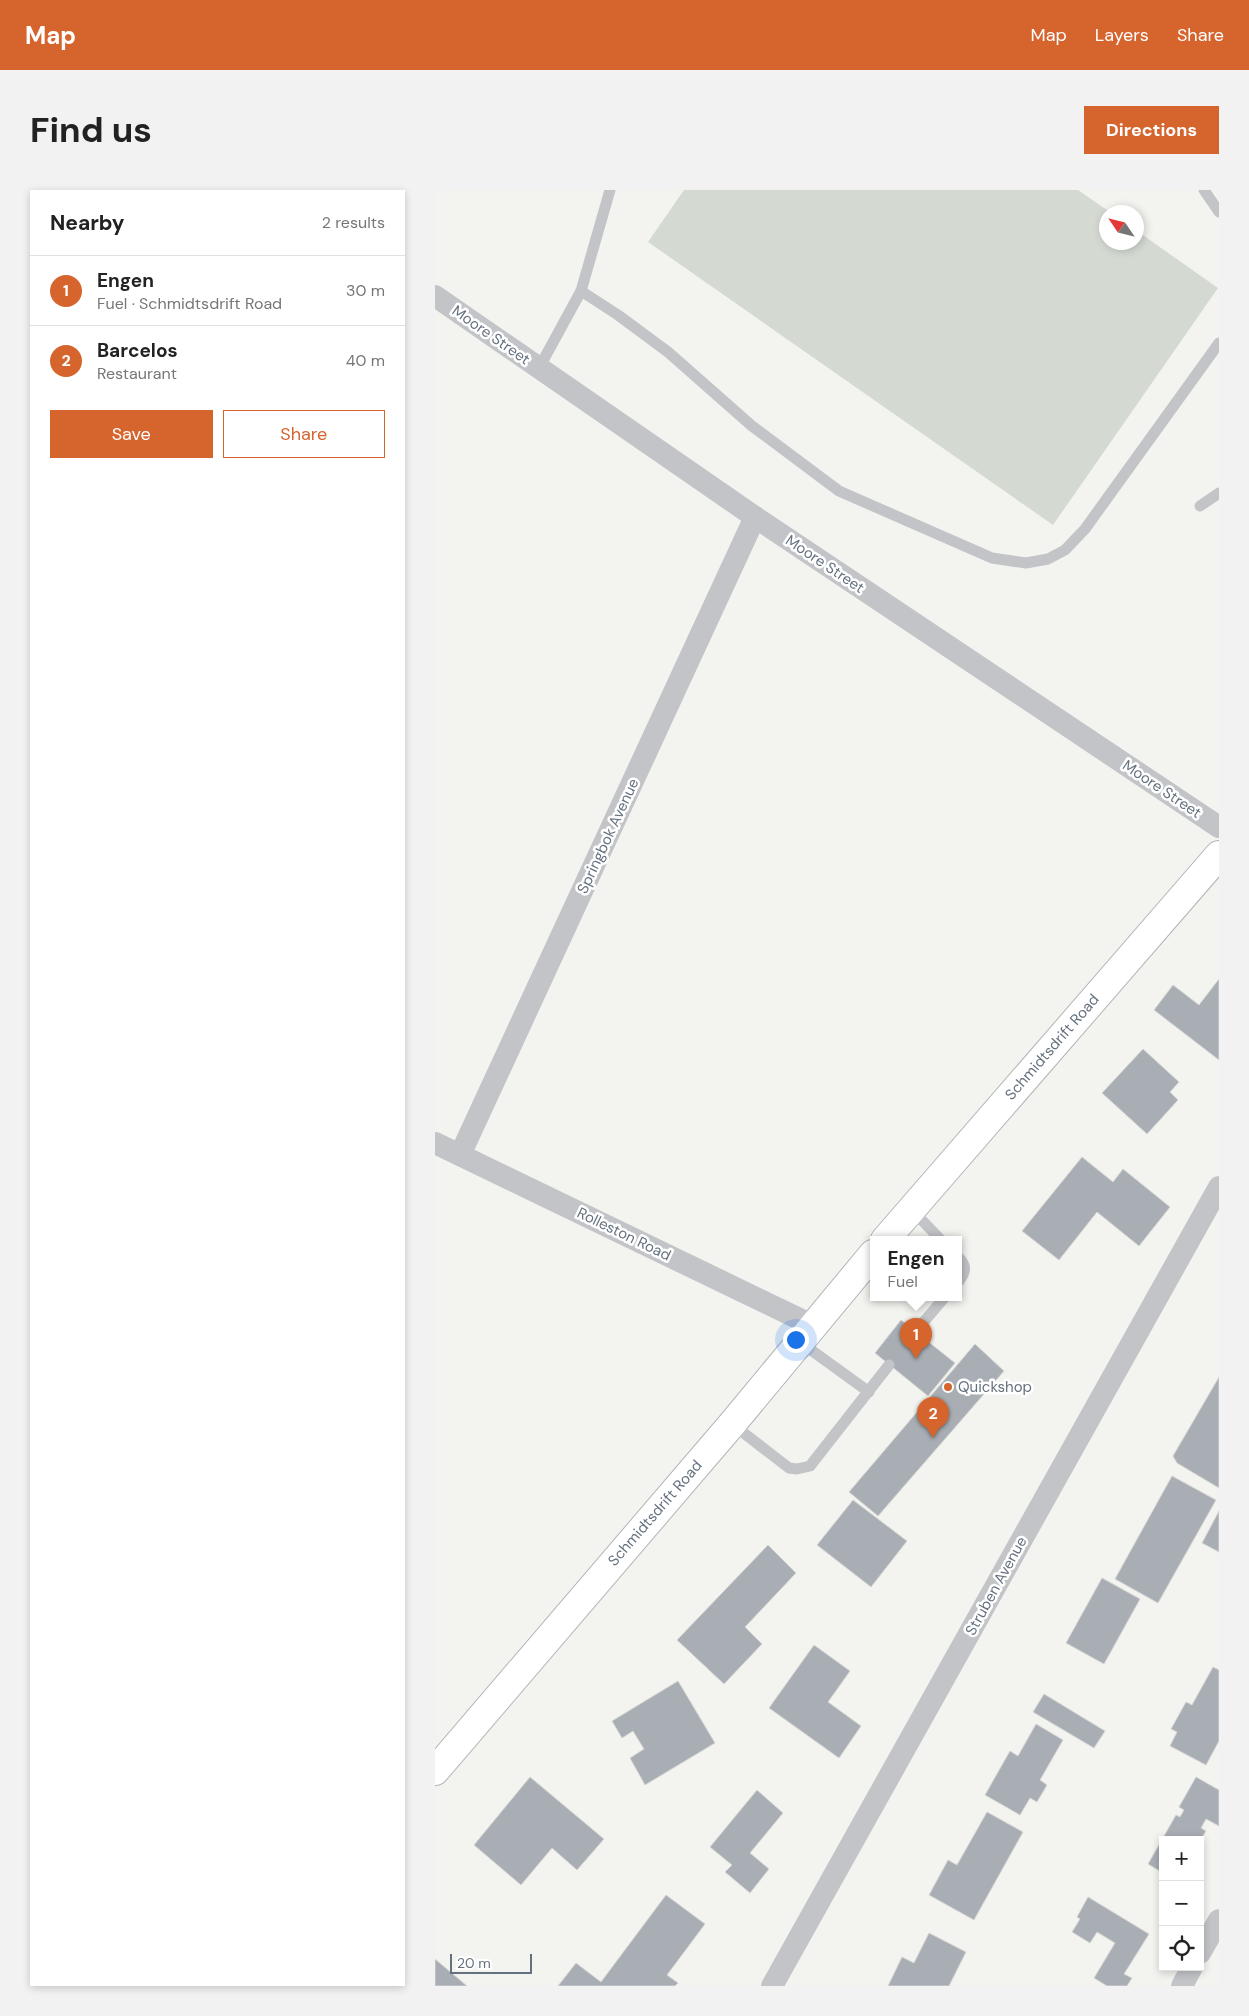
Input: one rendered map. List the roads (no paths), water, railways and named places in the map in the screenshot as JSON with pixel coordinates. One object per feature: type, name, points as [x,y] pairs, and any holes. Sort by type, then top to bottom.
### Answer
[{"type":"highway","name":"Schmidtsdrift Road","points":[[888,1236],[1219,855]]},
{"type":"highway","name":"Schmidtsdrift Road","points":[[435,1771],[550,1634],[732,1424],[870,1258]]},
{"type":"street","name":"Moore Street","points":[[437,303],[539,368],[755,517],[1219,827]]},
{"type":"street","name":"Springbok Avenue","points":[[460,1155],[755,517]]},
{"type":"street","name":"Rolleston Road","points":[[435,1143],[807,1334]]},
{"type":"street","name":"Struben Avenue","points":[[772,1986],[1219,1187]]},
{"type":"street","points":[[1204,1946],[1219,1920]]},
{"type":"street","points":[[1181,1986],[1190,1971]]},
{"type":"lane","points":[[539,368],[581,291],[610,190]]},
{"type":"lane","points":[[1204,190],[1219,212]]},
{"type":"lane","points":[[581,291],[618,315],[668,352],[752,426],[839,491],[992,558],[1026,563],[1048,559],[1065,550],[1085,530],[1219,343]]},
{"type":"lane","points":[[1200,506],[1219,493]]},
{"type":"lane","points":[[911,1209],[937,1236]]},
{"type":"lane","points":[[962,1262],[965,1270],[962,1277]]},
{"type":"lane","points":[[916,1331],[941,1301]]},
{"type":"lane","points":[[807,1334],[869,1392]]},
{"type":"lane","points":[[732,1424],[789,1468],[810,1466],[889,1365]]},
{"type":"place","name":"Engen","points":[[916,1359]]},
{"type":"place","name":"Quickshop","points":[[948,1387]]},
{"type":"place","name":"Barcelos","points":[[933,1438]]}]
